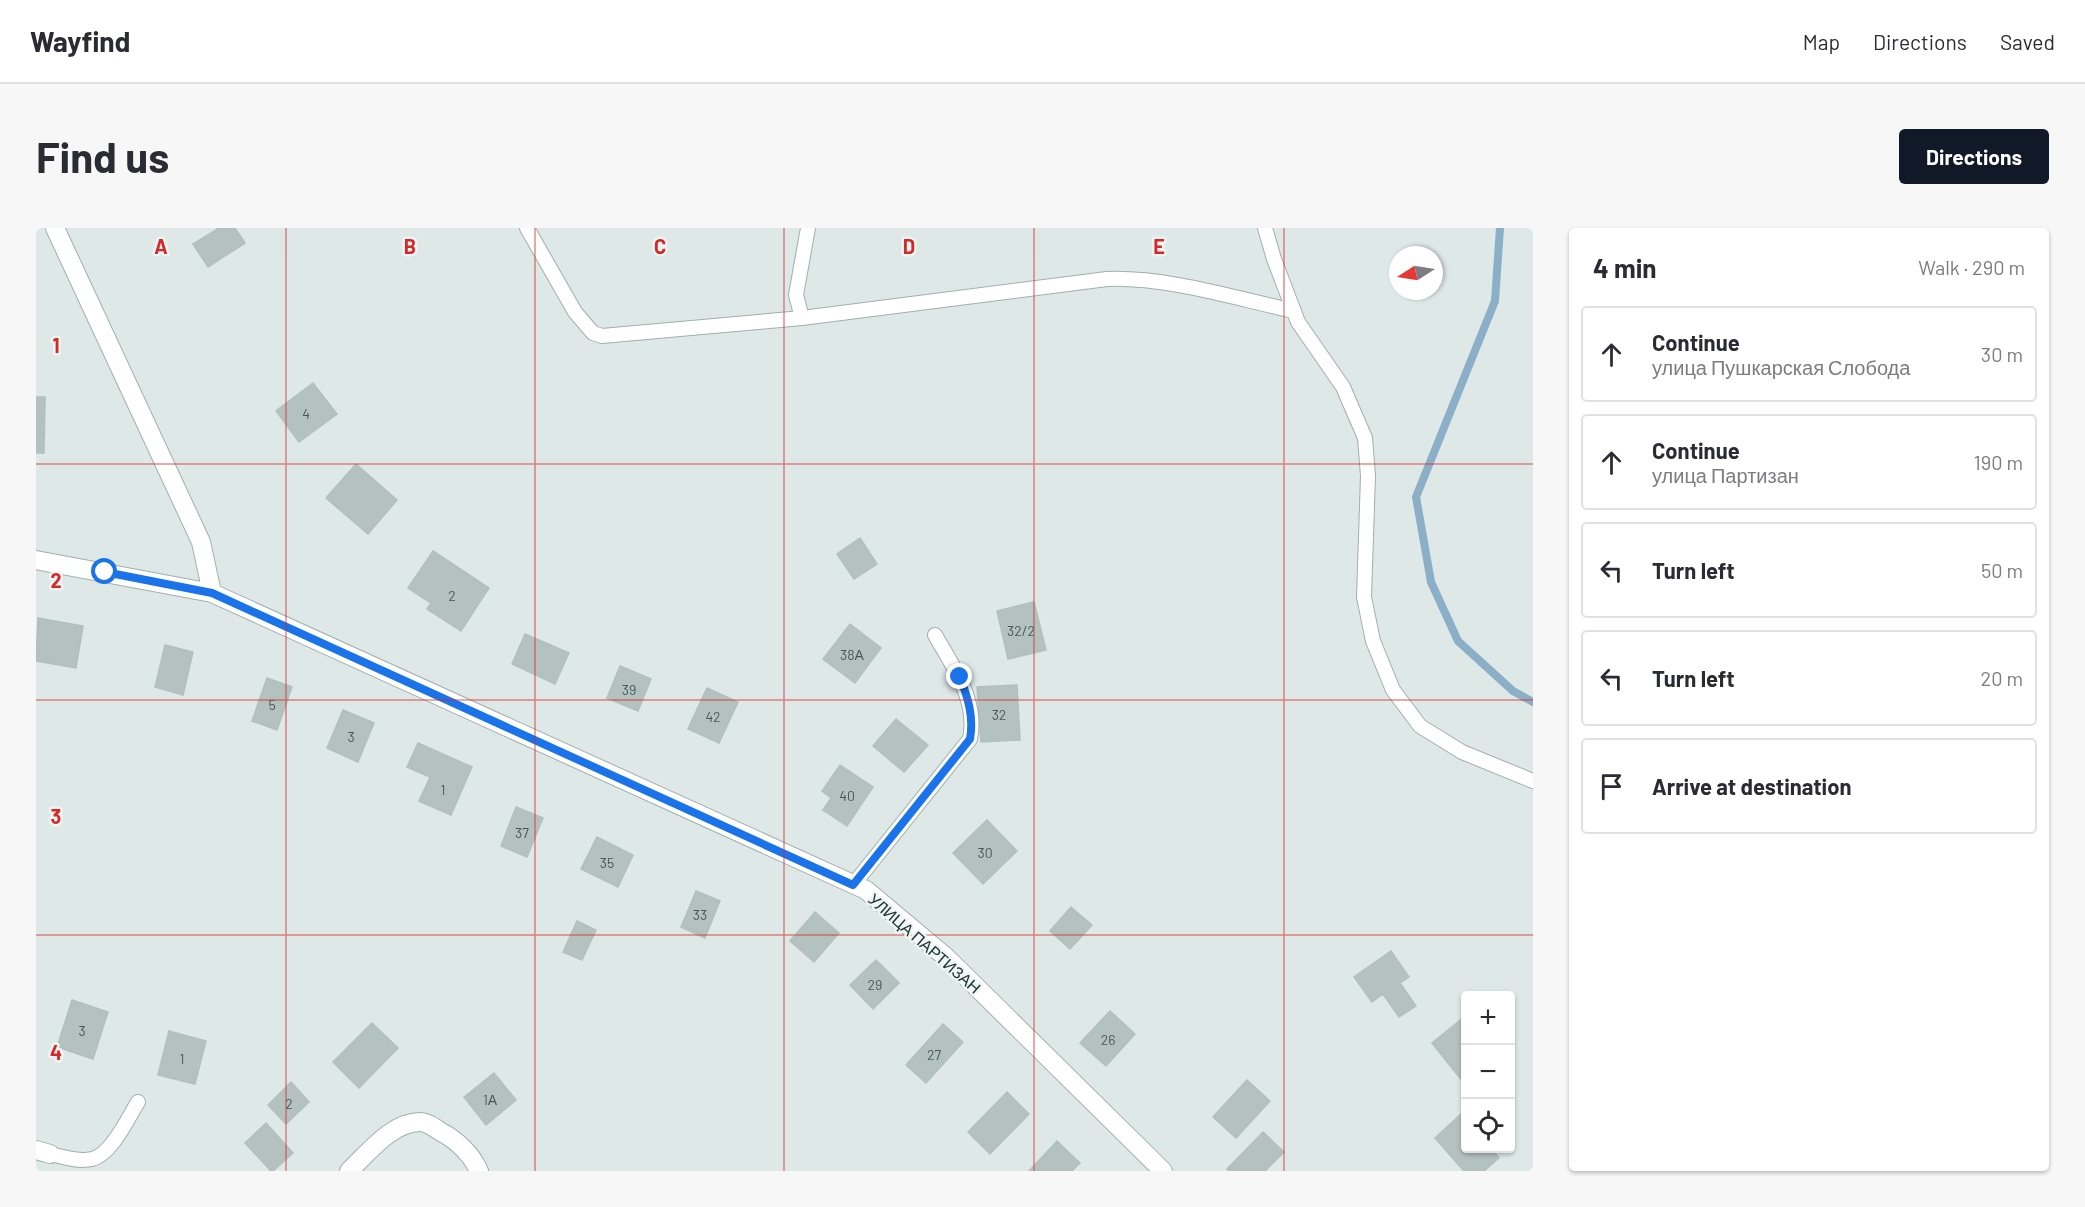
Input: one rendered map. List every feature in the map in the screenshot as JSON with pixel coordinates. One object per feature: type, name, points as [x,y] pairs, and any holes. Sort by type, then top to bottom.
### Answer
[{"type":"street","points":[[55,228],[201,542],[212,593]]},
{"type":"street","name":"УЛИЦА ПАРТИЗАН","points":[[36,560],[212,593],[866,890],[947,958],[1163,1171]]},
{"type":"street","points":[[350,1171],[378,1143],[404,1125],[423,1122],[449,1136],[474,1160],[480,1171]]},
{"type":"lane","points":[[527,228],[575,312],[593,333],[602,336],[802,318],[1130,278],[1165,283],[1294,311]]},
{"type":"lane","points":[[802,318],[796,295],[808,228]]},
{"type":"lane","points":[[1265,228],[1298,322],[1343,387],[1365,438],[1368,476],[1364,597],[1373,640],[1393,690],[1420,726],[1462,752],[1533,781]]},
{"type":"lane","points":[[853,885],[970,739],[973,726],[969,700],[960,677],[935,635]]},
{"type":"lane","points":[[43,1152],[76,1160],[94,1159],[112,1144],[138,1102]]},
{"type":"building","points":[[219,228],[235,228],[245,243],[208,267],[193,244]]},
{"type":"building","points":[[313,383],[337,414],[299,442],[276,411]]},
{"type":"building","points":[[36,397],[45,397],[44,453],[36,453]]},
{"type":"building","points":[[356,464],[397,500],[368,534],[326,498]]},
{"type":"building","points":[[860,538],[877,564],[854,579],[837,554]]},
{"type":"building","points":[[433,551],[489,588],[461,631],[427,609],[431,603],[408,588]]},
{"type":"building","points":[[1034,602],[1046,650],[1008,659],[997,611]]},
{"type":"building","points":[[38,618],[83,626],[76,668],[36,661]]},
{"type":"building","points":[[850,624],[881,648],[855,683],[823,659]]},
{"type":"building","points":[[525,634],[569,653],[555,684],[512,664]]},
{"type":"building","points":[[165,645],[193,652],[183,695],[155,687]]},
{"type":"building","points":[[620,666],[651,679],[638,711],[607,698]]},
{"type":"building","points":[[267,678],[292,687],[277,730],[252,721]]},
{"type":"building","points":[[1017,685],[1020,740],[981,742],[977,687]]},
{"type":"building","points":[[707,688],[738,702],[719,743],[688,729]]},
{"type":"building","points":[[343,710],[374,723],[358,762],[327,748]]},
{"type":"building","points":[[896,719],[928,745],[904,772],[873,746]]},
{"type":"building","points":[[418,743],[472,767],[451,815],[419,801],[430,777],[407,767]]},
{"type":"building","points":[[840,765],[873,787],[847,826],[823,810],[831,798],[822,791]]},
{"type":"building","points":[[516,807],[543,818],[527,857],[501,846]]},
{"type":"building","points":[[987,820],[1017,851],[983,884],[953,853]]},
{"type":"building","points":[[597,837],[633,855],[618,887],[581,869]]},
{"type":"building","points":[[696,891],[720,901],[705,938],[681,927]]},
{"type":"building","points":[[1071,907],[1092,925],[1070,949],[1050,931]]},
{"type":"building","points":[[815,912],[839,933],[814,962],[790,941]]},
{"type":"building","points":[[577,921],[596,930],[582,960],[563,952]]},
{"type":"building","points":[[1391,951],[1409,977],[1400,983],[1416,1006],[1399,1017],[1383,994],[1372,1002],[1354,977]]},
{"type":"building","points":[[876,960],[899,983],[873,1009],[850,985]]},
{"type":"building","points":[[72,1000],[108,1012],[93,1059],[57,1047]]},
{"type":"building","points":[[1110,1011],[1135,1034],[1106,1066],[1080,1043]]},
{"type":"building","points":[[1461,1019],[1461,1079],[1432,1043]]},
{"type":"building","points":[[372,1023],[398,1048],[359,1088],[333,1062]]},
{"type":"building","points":[[943,1024],[963,1042],[926,1083],[906,1065]]},
{"type":"building","points":[[169,1031],[206,1041],[195,1084],[158,1075]]},
{"type":"building","points":[[494,1073],[516,1100],[486,1125],[464,1097]]},
{"type":"building","points":[[1247,1080],[1270,1101],[1236,1138],[1213,1117]]},
{"type":"building","points":[[291,1082],[309,1102],[286,1124],[268,1105]]},
{"type":"building","points":[[1007,1092],[1029,1114],[990,1154],[968,1132]]},
{"type":"building","points":[[1461,1114],[1461,1153],[1495,1153],[1499,1158],[1484,1171],[1464,1171],[1435,1138]]},
{"type":"building","points":[[266,1123],[293,1153],[273,1171],[245,1143]]},
{"type":"building","points":[[1263,1132],[1284,1152],[1265,1171],[1229,1171],[1227,1169]]},
{"type":"building","points":[[1057,1141],[1080,1163],[1072,1171],[1029,1171]]},
{"type":"waterway","points":[[1500,228],[1495,301],[1416,497],[1431,582],[1458,641],[1513,691],[1533,702]]},
{"type":"route","points":[[105,572],[212,593],[853,885],[970,739],[973,726],[969,700],[960,677]]}]
